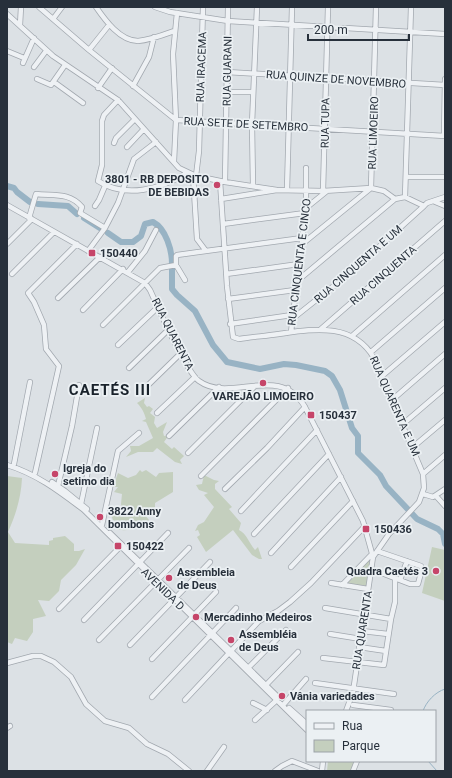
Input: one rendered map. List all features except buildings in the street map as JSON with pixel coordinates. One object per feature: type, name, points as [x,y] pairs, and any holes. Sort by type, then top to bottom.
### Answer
[{"type":"street","points":[[20,25],[21,7]]},
{"type":"street","name":"RUA SETE DE SETEMBRO","points":[[39,7],[89,50],[176,120],[444,136]]},
{"type":"street","points":[[52,19],[62,7]]},
{"type":"street","points":[[96,7],[109,25],[130,39],[139,41],[174,31]]},
{"type":"street","points":[[155,7],[168,9],[177,13],[228,21],[445,34]]},
{"type":"street","name":"RUA IRACEMA","points":[[203,7],[199,151],[195,175],[197,239],[206,252]]},
{"type":"street","name":"RUA GUARANI","points":[[225,182],[228,7]]},
{"type":"street","points":[[253,186],[252,124],[257,7]]},
{"type":"street","points":[[287,190],[292,7]]},
{"type":"street","name":"RUA TUPA","points":[[325,191],[328,7]]},
{"type":"street","name":"RUA LIMOEIRO","points":[[371,188],[376,7]]},
{"type":"street","points":[[405,197],[412,7]]},
{"type":"street","points":[[174,161],[176,120],[174,31],[177,13]]},
{"type":"street","points":[[7,14],[46,51],[98,88],[118,100],[143,130],[179,168],[187,173],[220,181],[277,190]]},
{"type":"street","points":[[89,50],[109,25]]},
{"type":"street","points":[[134,86],[149,57],[154,37]]},
{"type":"street","points":[[7,51],[24,60],[34,38]]},
{"type":"street","points":[[34,66],[46,51]]},
{"type":"street","points":[[37,80],[50,85],[54,82],[65,65]]},
{"type":"street","points":[[98,88],[112,68]]},
{"type":"street","name":"RUA QUINZE DE NOVEMBRO","points":[[227,72],[445,85]]},
{"type":"street","points":[[444,136],[445,79]]},
{"type":"street","points":[[54,82],[83,104]]},
{"type":"street","points":[[227,92],[253,92]]},
{"type":"street","points":[[118,100],[104,115],[102,121],[102,165],[97,180],[105,186],[122,190],[146,190],[169,182],[187,173]]},
{"type":"street","points":[[114,143],[116,138],[135,119]]},
{"type":"street","points":[[127,147],[143,130]]},
{"type":"street","points":[[88,251],[105,228],[134,159],[156,142]]},
{"type":"street","name":"RUA CINQUENTA E CINCO","points":[[291,332],[307,190],[306,168]]},
{"type":"street","points":[[406,177],[445,177]]},
{"type":"street","name":"RUA QUARENTA E UM","points":[[220,181],[230,324],[233,337],[239,339],[321,329],[340,331],[361,342],[371,352],[413,447],[423,474],[423,494],[415,508],[389,534],[374,554],[342,585]]},
{"type":"street","points":[[95,206],[105,186]]},
{"type":"street","points":[[301,245],[371,188]]},
{"type":"street","points":[[221,199],[277,190],[325,191],[371,188],[384,191],[396,199]]},
{"type":"street","points":[[222,224],[305,211],[325,191]]},
{"type":"street","points":[[7,244],[30,219],[34,196],[38,194],[70,196],[82,206],[80,213],[105,228]]},
{"type":"street","points":[[296,282],[396,199],[405,197],[424,206]]},
{"type":"street","name":"RUA CINQUENTA E UM","points":[[292,318],[350,273],[424,206],[445,197]]},
{"type":"street","points":[[433,201],[445,206]]},
{"type":"street","name":"RUA QUARENTA","points":[[8,207],[145,283],[195,377],[207,385],[219,387],[276,386],[288,388],[300,398],[365,526],[374,554],[353,690],[354,710]]},
{"type":"street","name":"RUA CINQUENTA","points":[[321,329],[445,221]]},
{"type":"street","points":[[83,310],[145,251],[156,230]]},
{"type":"street","points":[[12,274],[54,232]]},
{"type":"street","points":[[185,280],[176,265],[176,256],[178,255],[302,238]]},
{"type":"street","points":[[35,473],[59,366],[46,349],[44,325],[34,302],[28,293],[77,244]]},
{"type":"street","points":[[352,336],[445,255]]},
{"type":"street","points":[[58,298],[100,257]]},
{"type":"street","points":[[226,274],[299,264]]},
{"type":"street","points":[[103,325],[160,268],[176,265]]},
{"type":"street","points":[[371,352],[445,288]]},
{"type":"street","points":[[228,299],[295,290]]},
{"type":"street","points":[[118,345],[158,307]]},
{"type":"street","points":[[230,324],[292,318]]},
{"type":"street","points":[[382,376],[445,322]]},
{"type":"street","points":[[129,368],[169,329]]},
{"type":"street","points":[[140,392],[181,353]]},
{"type":"street","points":[[392,400],[445,354]]},
{"type":"street","points":[[157,413],[195,377]]},
{"type":"street","points":[[14,464],[30,382]]},
{"type":"street","points":[[58,486],[72,426],[79,385]]},
{"type":"street","points":[[169,436],[219,387]]},
{"type":"street","points":[[188,453],[254,387]]},
{"type":"street","points":[[201,476],[288,388]]},
{"type":"street","points":[[403,424],[445,388]]},
{"type":"street","points":[[225,489],[268,448],[305,407]]},
{"type":"street","points":[[413,447],[445,420]]},
{"type":"street","points":[[81,504],[97,428]]},
{"type":"street","points":[[241,511],[317,430]]},
{"type":"street","points":[[102,525],[118,451],[139,434]]},
{"type":"street","points":[[254,534],[329,454]]},
{"type":"street","points":[[423,474],[445,455]]},
{"type":"street","name":"AVENIDA D","points":[[7,462],[35,473],[58,486],[81,504],[121,546]]},
{"type":"street","name":"AVENIDA D","points":[[7,465],[28,472],[47,482],[84,510],[278,699],[306,723]]},
{"type":"street","points":[[271,553],[341,478]]},
{"type":"street","points":[[423,494],[430,497],[436,496],[445,489]]},
{"type":"street","points":[[436,496],[445,506]]},
{"type":"street","points":[[291,568],[353,501]]},
{"type":"street","points":[[185,700],[259,621],[284,607],[302,591],[365,526]]},
{"type":"street","points":[[84,620],[168,533]]},
{"type":"street","points":[[58,609],[121,546]]},
{"type":"street","points":[[99,640],[190,548]]},
{"type":"street","points":[[371,569],[398,579],[418,584],[422,568],[407,561],[374,554]]},
{"type":"street","points":[[323,658],[383,665],[398,579],[407,561]]},
{"type":"street","points":[[130,645],[210,562]]},
{"type":"street","points":[[331,583],[368,589]]},
{"type":"street","points":[[152,659],[216,592]]},
{"type":"street","points":[[152,697],[236,608]]},
{"type":"street","points":[[325,608],[391,619]]},
{"type":"street","points":[[248,668],[286,630]]},
{"type":"street","points":[[362,631],[388,634]]},
{"type":"street","points":[[330,634],[361,639]]},
{"type":"street","points":[[359,647],[386,651]]},
{"type":"street","name":"AVENIDA D","points":[[230,652],[266,685],[306,729]]},
{"type":"street","points":[[266,685],[298,652]]},
{"type":"street","points":[[7,663],[33,656],[41,656],[54,662],[71,677],[86,704],[105,721],[129,728],[147,744],[168,754],[189,771]]},
{"type":"street","points":[[284,704],[306,679]]},
{"type":"street","points":[[316,683],[353,690],[394,694]]},
{"type":"street","name":"RUA QUARENTA","points":[[346,710],[353,690]]},
{"type":"street","points":[[255,720],[278,699]]},
{"type":"street","points":[[253,703],[267,710]]},
{"type":"street","points":[[353,705],[391,710]]},
{"type":"street","points":[[207,771],[224,747]]},
{"type":"street","points":[[275,771],[292,762],[318,771]]},
{"type":"green space","points":[[145,398],[144,403],[147,407],[149,406],[153,409],[150,413],[155,417],[154,423],[157,428],[167,422],[163,432],[164,436],[169,435],[164,442],[172,449],[174,447],[184,456],[180,460],[182,464],[175,462],[157,448],[153,452],[138,452],[126,457],[131,451],[130,446],[139,446],[153,438],[146,422],[142,421],[146,419],[143,410],[137,403]]},
{"type":"green space","points":[[140,470],[142,472],[146,470],[156,477],[159,473],[173,472],[173,492],[155,503],[155,515],[145,515],[149,520],[145,523],[137,528],[128,530],[115,529],[116,521],[113,520],[111,515],[113,512],[117,516],[122,509],[122,494],[114,492],[118,487],[113,487],[118,473],[128,478],[136,475]]},
{"type":"green space","points":[[204,475],[219,481],[215,484],[215,489],[232,507],[229,509],[241,523],[239,530],[246,536],[255,550],[258,547],[262,559],[252,555],[233,530],[206,552],[197,537],[200,535],[198,530],[195,531],[198,525],[204,522],[214,507],[204,495],[208,493],[199,490],[196,485],[202,484]]},
{"type":"green space","points":[[7,476],[22,478],[18,506],[8,532],[15,543],[49,545],[49,541],[53,540],[53,538],[65,536],[74,544],[74,551],[85,549],[76,565],[61,580],[59,591],[49,601],[38,600],[46,616],[33,619],[33,632],[27,641],[15,638],[12,644],[7,642]]},
{"type":"green space","name":"Quadra Caetés 3","points":[[432,547],[445,550],[445,601],[422,593]]},
{"type":"green space","points":[[370,558],[368,586],[347,584]]},
{"type":"green space","points":[[328,762],[357,762],[353,771],[327,771]]},
{"type":"waterway","points":[[7,186],[14,188],[30,202]]},
{"type":"waterway","points":[[38,204],[68,206],[77,214]]},
{"type":"waterway","points":[[84,218],[103,230]]},
{"type":"waterway","points":[[108,233],[121,242],[133,242],[141,236],[145,224],[153,222],[158,225],[165,235],[171,253],[172,264]]},
{"type":"waterway","points":[[172,266],[172,289],[195,311],[213,345],[227,362],[260,369],[284,364],[296,365],[325,371],[332,376],[340,390],[352,428],[358,436],[358,453],[380,475],[386,486],[417,519],[438,529],[443,534],[445,544]]},
{"type":"waterway","points":[[423,710],[431,698],[438,692],[445,689]]},
{"type":"waterway","points":[[429,762],[437,771]]},
{"type":"place","name":"3801 - RB DEPOSITO DE BEBIDAS","points":[[217,185]]},
{"type":"place","name":"150440","points":[[92,253]]},
{"type":"place","name":"VAREJÃO LIMOEIRO","points":[[263,383]]},
{"type":"place","name":"150437","points":[[311,415]]},
{"type":"place","name":"Igreja do setimo dia","points":[[55,474]]},
{"type":"place","name":"3822 Anny bombons","points":[[100,517]]},
{"type":"place","name":"150436","points":[[366,529]]},
{"type":"place","name":"150422","points":[[118,546]]},
{"type":"place","name":"Quadra Caetés 3","points":[[436,571]]},
{"type":"place","name":"Assembleia de Deus","points":[[169,578]]},
{"type":"place","name":"Mercadinho Medeiros","points":[[196,617]]},
{"type":"place","name":"Assembléia de Deus","points":[[231,640]]},
{"type":"place","name":"Vânia variedades","points":[[282,696]]},
{"type":"district","name":"CAETÉS III","points":[[110,390]]}]
